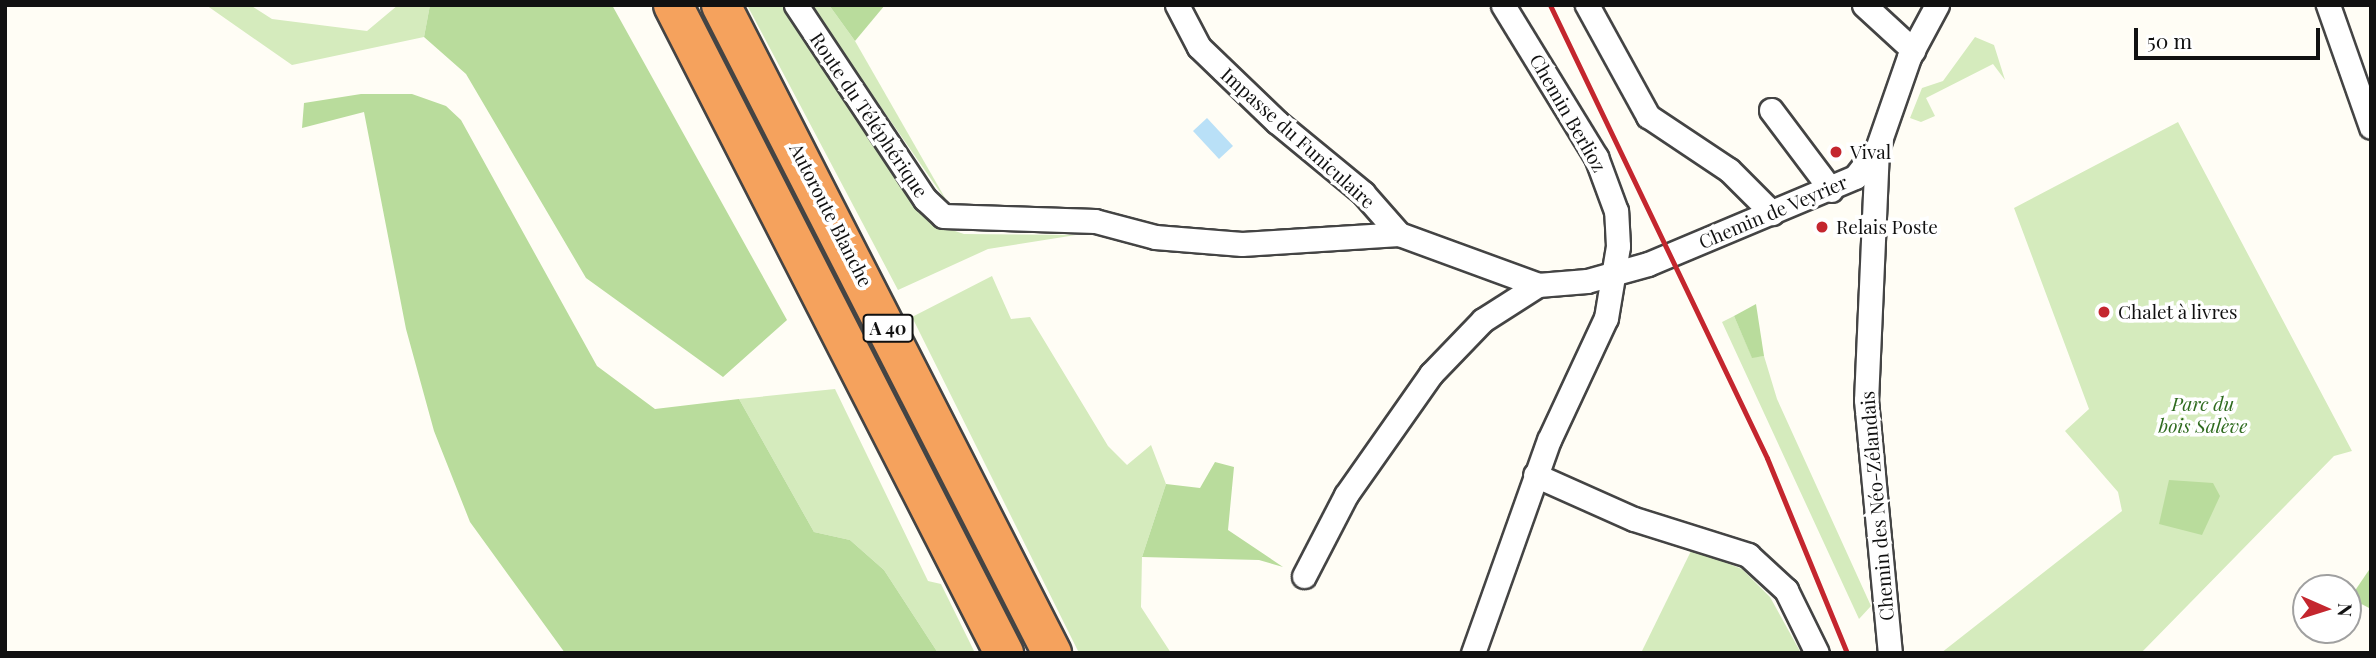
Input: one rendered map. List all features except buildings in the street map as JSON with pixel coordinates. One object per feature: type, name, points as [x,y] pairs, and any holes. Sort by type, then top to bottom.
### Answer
[{"type":"highway","name":"A 40","points":[[673,5],[1004,653]]},
{"type":"highway","name":"Autoroute Blanche","points":[[721,5],[1052,653]]},
{"type":"street","name":"Route du Téléphérique","points":[[796,5],[933,210],[967,221],[1096,221],[1155,237],[1242,244],[1399,234]]},
{"type":"street","name":"Impasse du Funiculaire","points":[[1177,5],[1199,47],[1276,122],[1363,192],[1399,234]]},
{"type":"street","name":"Chemin Berlioz","points":[[1473,653],[1535,475],[1606,318],[1615,269],[1618,228],[1609,187],[1573,115],[1503,5]]},
{"type":"street","points":[[1587,5],[1648,116],[1729,170],[1772,214]]},
{"type":"street","points":[[1864,5],[1919,40],[1956,5]]},
{"type":"street","name":"Chemin de Veyrier","points":[[1538,285],[1587,281],[1615,269],[1648,264],[1831,190],[1863,169],[1877,149],[1919,40],[1937,5]]},
{"type":"street","points":[[2328,5],[2371,127]]},
{"type":"street","points":[[1771,110],[1831,190]]},
{"type":"street","name":"Chemin des Néo-Zélandais","points":[[1877,149],[1866,400],[1890,653]]},
{"type":"street","points":[[1399,234],[1538,285]]},
{"type":"street","points":[[1304,576],[1346,495],[1431,374],[1483,320],[1538,285]]},
{"type":"street","points":[[1535,475],[1634,519],[1748,555],[1786,590],[1817,653]]},
{"type":"green space","points":[[206,5],[250,5],[272,19],[367,31],[398,5],[430,5],[424,37],[292,65]]},
{"type":"green space","points":[[430,5],[612,5],[787,320],[723,377],[586,278],[466,74],[424,37]]},
{"type":"green space","points":[[747,5],[783,5],[931,223],[964,234],[1076,235],[988,249],[898,290]]},
{"type":"green space","points":[[810,5],[829,5],[855,41],[949,205]]},
{"type":"green space","points":[[829,5],[885,5],[855,41]]},
{"type":"green space","points":[[1975,37],[1994,45],[2005,80],[1993,64],[1926,98],[1935,116],[1921,122],[1910,118],[1922,88],[1943,81]]},
{"type":"green space","points":[[361,94],[412,94],[446,106],[461,120],[597,366],[655,409],[739,399],[814,532],[850,540],[884,570],[938,653],[565,653],[470,522],[434,431],[406,329],[364,112],[302,128],[304,103]]},
{"type":"green space","name":"Parc du bois Salève","points":[[2178,122],[2352,451],[2334,456],[2141,653],[1941,653],[2122,511],[2118,492],[2065,431],[2089,409],[2014,208]]},
{"type":"green space","points":[[992,276],[1011,319],[1030,317],[1108,446],[1127,465],[1151,445],[1166,484],[1142,557],[1141,607],[1171,653],[1079,653],[912,317]]},
{"type":"green space","points":[[1756,304],[1764,356],[1752,358],[1734,316]]},
{"type":"green space","points":[[1734,316],[1752,357],[1764,356],[1777,399],[1871,606],[1859,619],[1722,322]]},
{"type":"green space","points":[[835,389],[928,581],[941,584],[975,653],[938,653],[884,570],[850,540],[814,532],[739,399]]},
{"type":"green space","points":[[1215,462],[1234,467],[1228,530],[1283,567],[1259,560],[1142,557],[1166,484],[1200,488]]},
{"type":"green space","points":[[2169,480],[2213,483],[2220,496],[2202,535],[2159,524]]},
{"type":"green space","points":[[1692,549],[1742,569],[1770,597],[1801,653],[1641,653]]},
{"type":"green space","points":[[2371,567],[2371,609],[2362,604],[2362,580]]},
{"type":"water","points":[[1207,118],[1233,146],[1219,159],[1193,131]]},
{"type":"railway","points":[[1550,5],[1767,458],[1847,653]]},
{"type":"place","name":"Vival","points":[[1836,152]]},
{"type":"place","name":"Relais Poste","points":[[1822,227]]},
{"type":"place","name":"Chalet à livres","points":[[2104,312]]}]
